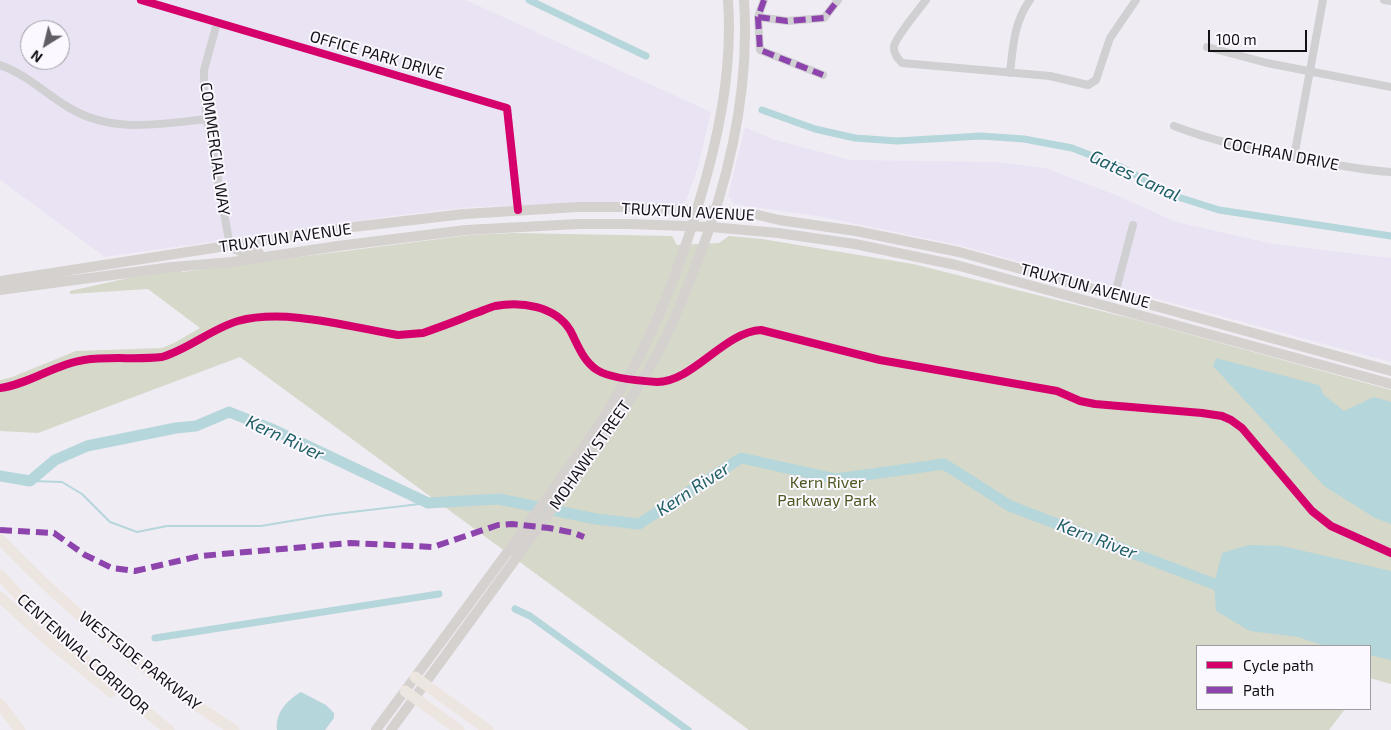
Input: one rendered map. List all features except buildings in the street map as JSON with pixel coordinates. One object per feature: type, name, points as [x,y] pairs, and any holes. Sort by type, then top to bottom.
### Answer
[{"type":"highway","name":"WESTSIDE PARKWAY","points":[[0,533],[5,543],[49,588],[84,619],[140,665],[234,730]]},
{"type":"highway","name":"CENTENNIAL CORRIDOR","points":[[0,575],[85,660],[169,730]]},
{"type":"highway","points":[[0,597],[80,668],[163,730]]},
{"type":"highway","points":[[420,680],[488,730]]},
{"type":"highway","points":[[410,694],[459,730]]},
{"type":"highway","points":[[0,704],[20,730]]},
{"type":"main road","name":"MOHAWK STREET","points":[[391,730],[410,694],[509,550],[593,433],[638,360],[693,227],[710,164],[726,82],[729,30],[728,0]]},
{"type":"main road","name":"MOHAWK STREET","points":[[420,680],[521,552],[605,435],[653,362],[673,324],[711,227],[734,140],[745,53],[744,0]]},
{"type":"main road","points":[[726,82],[732,86],[734,91],[737,118]]},
{"type":"main road","name":"TRUXTUN AVENUE","points":[[0,281],[336,229],[464,214],[518,210],[630,207],[716,211],[754,214],[779,220],[908,241],[984,258],[1391,371]]},
{"type":"main road","name":"TRUXTUN AVENUE","points":[[0,290],[232,262],[278,254],[466,230],[578,224],[711,227],[803,236],[906,254],[981,271],[1391,384]]},
{"type":"main road","points":[[172,268],[217,256],[230,246],[242,252],[278,254]]},
{"type":"main road","points":[[63,282],[69,278],[106,272],[119,262]]},
{"type":"main road","points":[[1079,298],[1108,298],[1115,294]]},
{"type":"main road","name":"MOHAWK STREET","points":[[376,730],[410,694]]},
{"type":"street","name":"OFFICE PARK DRIVE","points":[[141,0],[507,108],[518,210]]},
{"type":"street","points":[[764,0],[758,17],[760,50],[823,75]]},
{"type":"street","points":[[758,17],[787,21],[824,18],[838,0]]},
{"type":"street","points":[[926,0],[895,42],[895,55],[902,63],[1050,76],[1083,84],[1096,80],[1110,38],[1136,0]]},
{"type":"street","points":[[1010,73],[1015,28],[1030,0]]},
{"type":"street","points":[[1294,157],[1323,0]]},
{"type":"street","points":[[1384,0],[1391,1]]},
{"type":"street","name":"COMMERCIAL WAY","points":[[217,23],[204,70],[207,119],[230,246]]},
{"type":"street","points":[[1206,46],[1267,63],[1391,87]]},
{"type":"street","points":[[0,65],[29,79],[77,113],[101,122],[130,126],[207,119]]},
{"type":"street","name":"COCHRAN DRIVE","points":[[1174,126],[1217,141],[1352,168],[1391,172]]},
{"type":"street","points":[[1115,294],[1133,225]]},
{"type":"shaded area","points":[[0,0],[466,0],[711,112],[698,167],[686,201],[680,204],[601,203],[473,207],[392,216],[105,257],[0,180]]},
{"type":"shaded area","points":[[745,127],[772,139],[850,160],[998,162],[1046,168],[1121,197],[1176,222],[1274,244],[1391,258],[1391,362],[958,245],[822,217],[734,204],[728,196]]},
{"type":"green space","name":"Kern River Parkway Park","points":[[514,233],[672,236],[677,245],[719,243],[729,236],[762,239],[913,264],[1141,321],[1391,390],[1391,684],[1371,678],[1371,645],[1196,645],[1196,710],[1344,710],[1329,730],[749,730],[240,357],[38,433],[0,431],[0,380],[76,351],[162,348],[200,328],[148,289],[70,294],[70,291],[133,277],[181,270],[182,272],[470,235]]},
{"type":"water","points":[[1216,358],[1319,385],[1324,395],[1344,411],[1374,397],[1391,402],[1391,524],[1375,518],[1324,486],[1213,366]]},
{"type":"water","points":[[1249,545],[1282,546],[1391,571],[1391,660],[1371,655],[1371,645],[1322,645],[1298,637],[1250,631],[1216,611],[1214,584],[1222,553]]},
{"type":"water","points":[[301,692],[326,705],[334,713],[334,718],[325,730],[277,730],[278,718],[283,708]]},
{"type":"waterway","name":"Gates Canal","points":[[529,0],[646,56]]},
{"type":"waterway","name":"Gates Canal","points":[[762,110],[815,129],[855,138],[897,141],[981,136],[1024,139],[1072,148],[1121,167],[1175,196],[1219,210],[1391,236]]},
{"type":"waterway","name":"Kern River","points":[[0,476],[30,481],[55,460],[87,446],[176,428],[196,426],[229,412],[272,429],[428,503],[499,499],[596,519],[639,524],[741,458],[836,479],[944,464],[1010,506],[1214,584],[1228,586]]},
{"type":"waterway","points":[[30,481],[62,482],[82,494],[110,522],[137,532],[167,526],[261,526],[327,515],[428,503]]},
{"type":"waterway","points":[[155,638],[439,594]]},
{"type":"waterway","points":[[515,609],[530,616],[688,730]]},
{"type":"marked path","points":[[764,0],[758,17],[760,50],[823,75]]},
{"type":"marked path","points":[[758,17],[787,21],[824,18],[838,0]]},
{"type":"marked path","points":[[0,530],[54,533],[85,555],[112,568],[135,571],[200,556],[351,543],[433,547],[498,525],[512,524],[549,528],[584,537]]},
{"type":"cycle path","points":[[141,0],[507,108],[518,210]]},
{"type":"cycle path","points":[[0,388],[11,386],[73,362],[104,358],[162,357],[228,325],[256,318],[276,317],[318,320],[398,335],[423,333],[495,306],[526,305],[537,307],[556,315],[564,322],[584,357],[597,370],[618,377],[657,382],[670,380],[683,374],[734,339],[747,333],[761,330],[880,360],[1057,391],[1080,401],[1095,404],[1222,416],[1242,428],[1312,511],[1331,526],[1391,553]]}]
